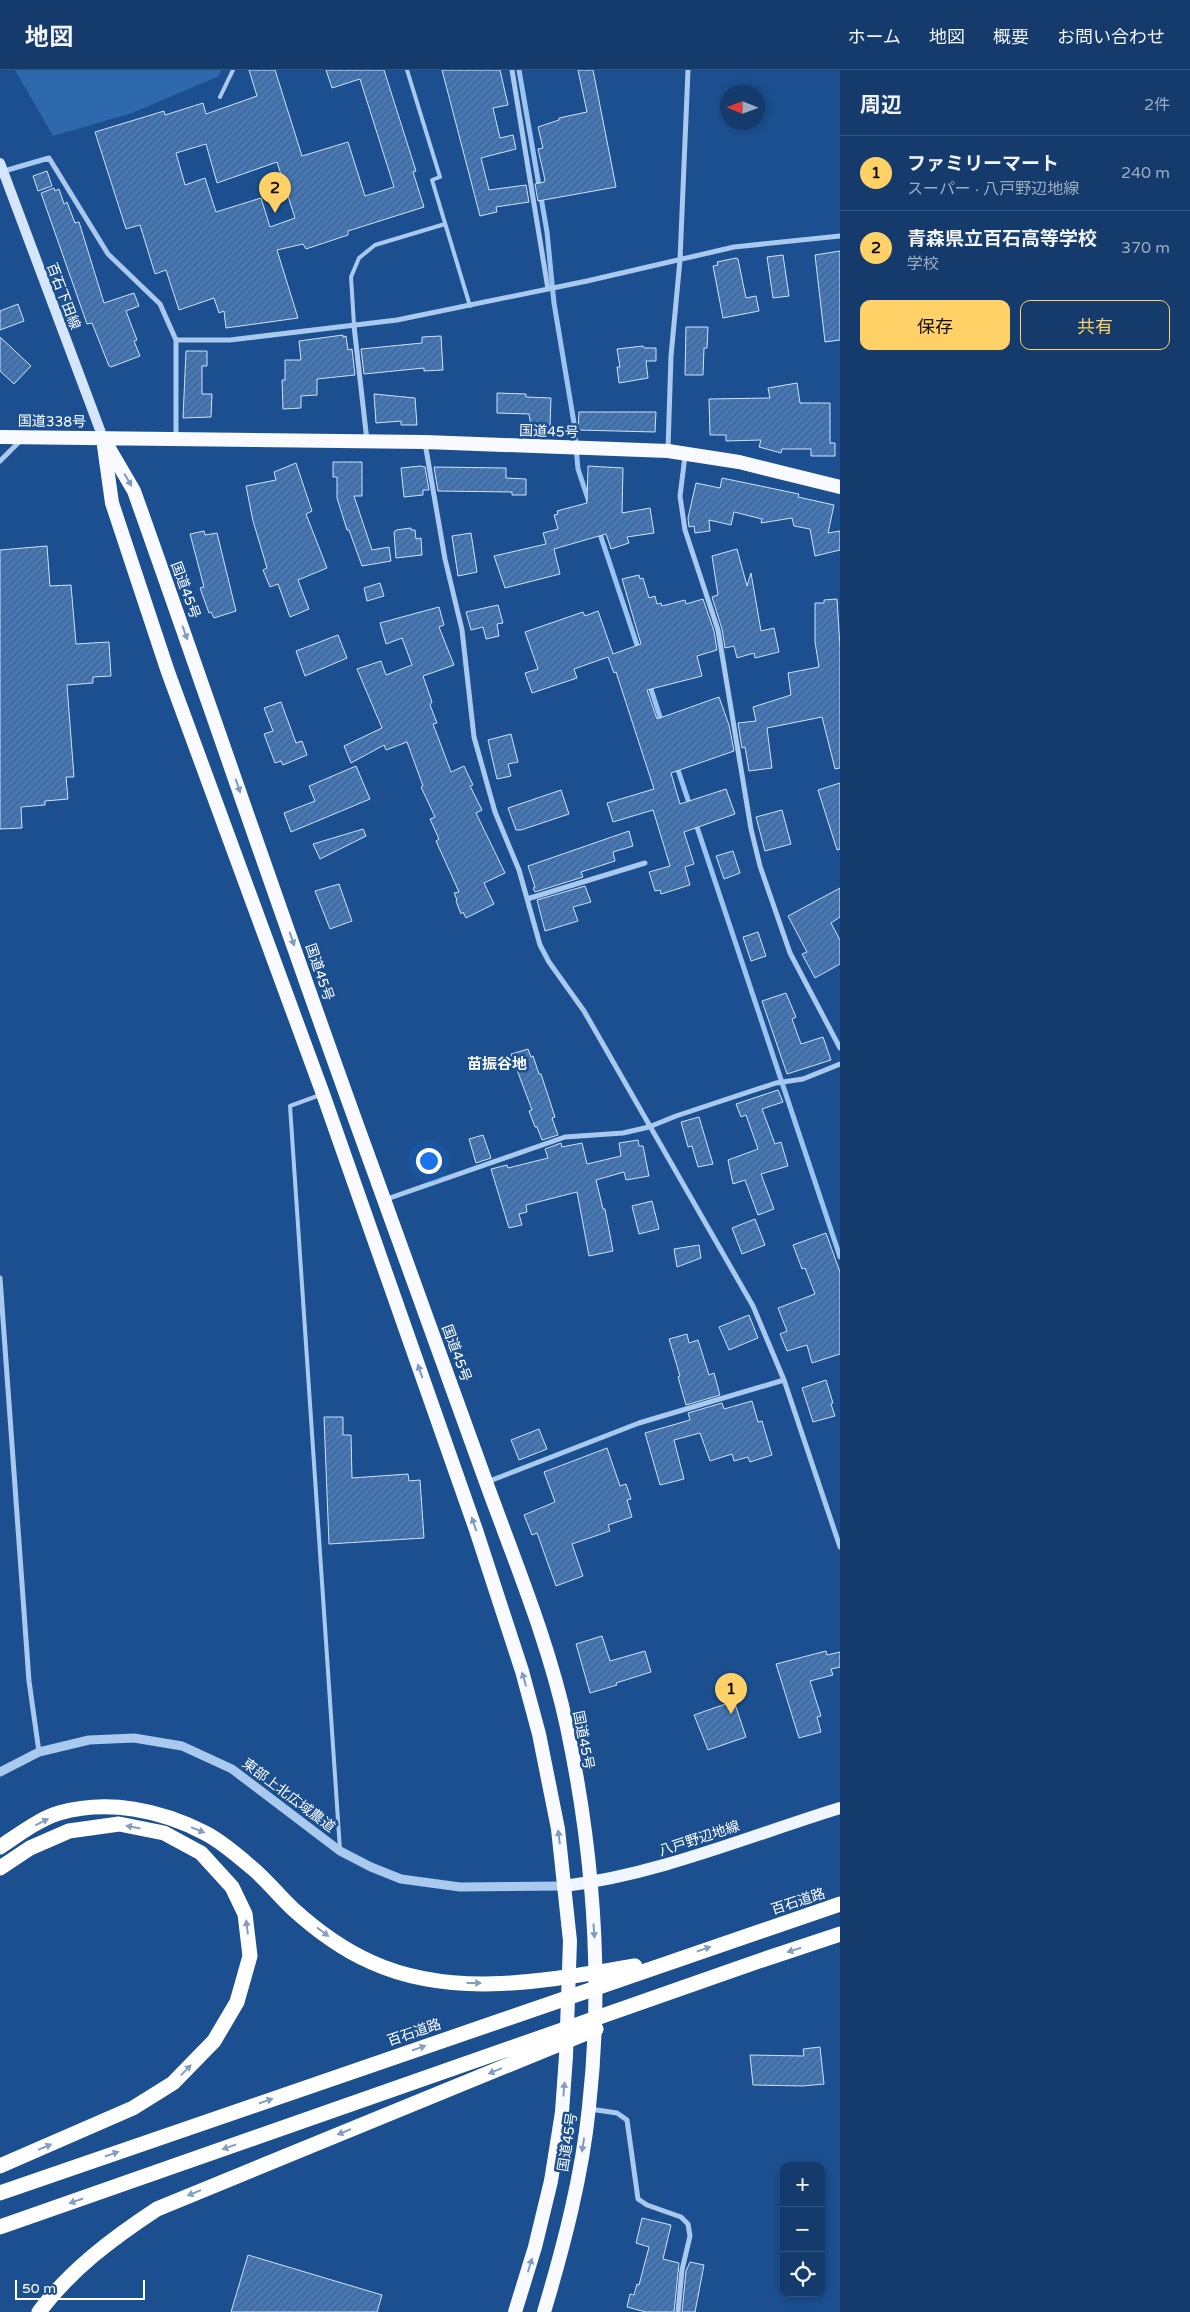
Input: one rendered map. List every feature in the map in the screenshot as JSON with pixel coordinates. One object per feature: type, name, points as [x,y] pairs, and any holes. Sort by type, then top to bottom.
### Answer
[{"type":"highway","name":"国道338号","points":[[0,437],[103,438]]},
{"type":"highway","name":"国道45号","points":[[103,438],[425,442],[668,451],[739,462],[840,487]]},
{"type":"highway","name":"国道45号","points":[[103,438],[112,503],[168,672],[322,1094],[476,1530],[522,1671],[540,1734],[558,1830],[570,1941],[566,2056],[562,2112],[551,2181],[535,2247],[515,2312]]},
{"type":"highway","name":"国道45号","points":[[103,438],[134,491],[550,1664],[566,1726],[583,1824],[590,1882],[595,1947],[594,2049],[589,2109],[577,2183],[561,2253],[544,2312]]},
{"type":"highway","points":[[0,1846],[59,1814],[108,1806],[158,1813],[206,1833],[252,1868],[294,1910],[335,1940],[371,1962],[420,1978],[469,1984],[540,1981],[626,1972]]},
{"type":"highway","points":[[0,1868],[30,1848],[70,1831],[119,1824],[164,1833],[201,1853],[232,1887],[245,1914],[250,1956],[237,2002],[214,2041],[173,2083],[133,2108],[0,2166]]},
{"type":"highway","name":"百石道路","points":[[0,2193],[540,2006],[626,1972],[675,1960],[840,1904]]},
{"type":"highway","points":[[39,2312],[56,2289],[107,2244],[156,2208],[540,2045],[759,1961],[840,1934]]},
{"type":"highway","points":[[0,2227],[540,2045]]},
{"type":"main road","name":"百石下田線","points":[[2,167],[103,438]]},
{"type":"main road","name":"八戸野辺地線","points":[[564,1886],[666,1865],[840,1808]]},
{"type":"street","points":[[512,70],[548,289]]},
{"type":"street","points":[[668,451],[671,356],[680,260],[688,70]]},
{"type":"street","points":[[2,167],[49,158],[108,254],[160,304],[176,340],[176,439]]},
{"type":"street","points":[[176,340],[230,340],[354,326],[470,306],[734,247],[840,236]]},
{"type":"street","points":[[354,326],[367,442]]},
{"type":"street","points":[[0,461],[23,438]]},
{"type":"street","points":[[425,442],[445,559],[462,630],[474,737],[495,812],[519,870],[540,945],[549,962],[584,1011],[753,1306],[784,1380],[840,1547]]},
{"type":"street","points":[[685,453],[680,496],[685,530],[718,630],[751,829],[760,866],[790,953],[840,1048]]},
{"type":"street","points":[[527,899],[645,863]]},
{"type":"street","points":[[384,1200],[564,1138],[622,1133],[649,1127],[676,1116],[776,1083],[803,1079],[840,1064]]},
{"type":"street","points":[[0,1278],[29,1681],[39,1752]]},
{"type":"street","points":[[486,1482],[639,1423],[784,1380]]},
{"type":"street","name":"東部上北広域農道","points":[[0,1772],[39,1752],[89,1740],[125,1739],[182,1746],[232,1769],[340,1851],[371,1868],[401,1878],[460,1888],[564,1886]]},
{"type":"street","points":[[589,2109],[617,2113],[627,2120],[638,2199],[647,2205],[681,2218],[688,2224],[690,2236],[682,2270],[678,2312]]},
{"type":"lane","points":[[220,97],[233,70]]},
{"type":"lane","points":[[407,70],[440,177],[432,180],[470,306]]},
{"type":"lane","points":[[354,326],[351,277],[359,258],[375,245],[445,224]]},
{"type":"lane","points":[[322,1094],[290,1106],[340,1851]]},
{"type":"shaded area","points":[[15,70],[221,70],[219,76],[132,113],[53,136]]},
{"type":"building","points":[[249,70],[275,70],[302,156],[348,142],[365,196],[394,187],[360,79],[332,88],[326,70],[384,70],[416,171],[413,172],[424,207],[348,231],[348,235],[306,249],[303,244],[277,250],[298,318],[226,328],[224,311],[219,313],[214,298],[179,310],[166,270],[155,274],[140,225],[126,229],[95,132],[164,111],[165,115],[203,103],[206,114],[257,96]],"holes":[[[206,144],[217,183],[277,162],[295,218],[270,227],[261,198],[216,212],[205,178],[185,185],[176,153]]]},
{"type":"building","points":[[442,70],[500,70],[508,105],[493,108],[500,138],[513,135],[516,149],[481,158],[489,190],[526,185],[529,202],[496,207],[497,212],[480,216]]},
{"type":"building","points":[[578,70],[593,70],[616,187],[538,201],[535,184],[545,180],[538,149],[543,148],[538,127],[559,120],[559,118],[587,112]]},
{"type":"building","points":[[47,171],[52,186],[38,191],[33,176]]},
{"type":"building","points":[[54,188],[55,191],[59,189],[64,204],[67,202],[75,223],[79,222],[104,303],[134,293],[139,306],[126,311],[137,340],[134,341],[140,356],[111,367],[109,366],[92,323],[87,324],[41,193]]},
{"type":"building","points":[[840,251],[840,340],[825,342],[815,255]]},
{"type":"building","points":[[783,255],[789,296],[773,298],[767,257]]},
{"type":"building","points":[[738,259],[746,298],[756,296],[759,311],[723,318],[713,266],[718,265],[717,262]]},
{"type":"building","points":[[18,304],[24,321],[0,330],[0,311]]},
{"type":"building","points":[[686,327],[708,327],[707,348],[704,348],[703,375],[685,375]]},
{"type":"building","points":[[343,335],[343,337],[346,336],[348,350],[352,349],[355,375],[317,379],[317,395],[301,396],[301,408],[283,409],[282,380],[285,380],[285,360],[301,360],[299,341]]},
{"type":"building","points":[[441,336],[443,370],[424,371],[424,368],[364,374],[361,349],[422,343],[422,337]]},
{"type":"building","points":[[0,337],[31,366],[14,384],[0,371]]},
{"type":"building","points":[[643,346],[644,348],[656,348],[656,361],[646,361],[648,378],[619,383],[617,367],[620,367],[617,349]]},
{"type":"building","points":[[186,351],[207,351],[207,366],[202,366],[202,394],[212,394],[211,417],[183,418]]},
{"type":"building","points":[[797,383],[800,403],[830,403],[830,443],[835,443],[835,456],[811,456],[811,449],[782,449],[781,453],[759,447],[761,440],[726,441],[726,435],[710,435],[709,399],[770,398],[768,388]]},
{"type":"building","points":[[497,393],[526,394],[526,397],[551,398],[550,427],[531,426],[529,414],[497,413]]},
{"type":"building","points":[[374,394],[415,398],[417,425],[401,425],[401,421],[376,423]]},
{"type":"building","points":[[579,412],[656,412],[655,432],[578,430]]},
{"type":"building","points":[[333,462],[362,462],[362,496],[354,496],[372,550],[389,547],[391,561],[362,566],[349,530],[347,530],[337,498],[337,477],[333,477]]},
{"type":"building","points":[[296,463],[312,511],[306,514],[327,568],[298,580],[309,609],[290,617],[278,584],[270,587],[263,570],[267,568],[253,521],[246,486],[276,480],[274,472]]},
{"type":"building","points":[[588,466],[623,468],[622,513],[650,508],[654,533],[627,537],[629,543],[611,549],[606,534],[554,549],[560,574],[505,588],[494,556],[546,544],[543,533],[558,529],[554,515],[558,514],[557,511],[587,503]]},
{"type":"building","points":[[425,467],[429,490],[423,490],[423,495],[404,497],[401,468]]},
{"type":"building","points":[[434,467],[506,468],[506,478],[526,479],[526,495],[512,495],[512,492],[438,491]]},
{"type":"building","points":[[722,478],[799,494],[798,497],[834,505],[828,533],[840,531],[840,550],[815,556],[810,529],[794,526],[792,518],[761,523],[762,519],[734,512],[731,525],[709,520],[710,531],[695,533],[694,526],[689,527],[688,518],[696,483],[720,488]]},
{"type":"building","points":[[411,528],[411,530],[415,530],[416,539],[421,538],[422,555],[396,558],[394,532]]},
{"type":"building","points":[[204,531],[205,535],[217,533],[236,611],[214,618],[211,612],[209,613],[200,588],[204,587],[190,534]]},
{"type":"building","points":[[471,533],[477,572],[458,576],[452,536]]},
{"type":"building","points":[[47,546],[50,586],[71,585],[76,644],[109,642],[111,676],[93,677],[93,683],[67,685],[74,777],[66,777],[68,799],[45,801],[45,805],[21,807],[22,828],[0,829],[0,550]]},
{"type":"building","points":[[737,549],[747,586],[751,573],[761,631],[774,628],[779,652],[755,658],[754,653],[737,658],[734,646],[725,648],[722,629],[712,597],[718,595],[712,556]]},
{"type":"building","points":[[639,575],[640,579],[643,578],[649,598],[655,596],[657,604],[661,603],[662,606],[685,600],[686,604],[703,599],[714,631],[717,650],[697,656],[702,676],[647,690],[657,719],[719,697],[729,725],[734,751],[671,773],[680,804],[726,789],[735,814],[684,832],[694,864],[685,867],[690,885],[661,894],[660,890],[655,891],[649,872],[670,866],[653,810],[613,822],[607,803],[654,789],[616,672],[614,673],[608,657],[574,669],[577,678],[532,693],[525,673],[538,669],[525,632],[583,612],[585,616],[598,611],[613,654],[641,644],[622,579]]},
{"type":"building","points":[[380,583],[384,596],[367,601],[364,588]]},
{"type":"building","points":[[837,599],[840,647],[840,768],[835,769],[822,717],[767,728],[772,768],[749,771],[745,747],[742,748],[738,723],[756,721],[753,707],[791,695],[788,673],[819,667],[815,642],[815,603],[824,603],[824,600]]},
{"type":"building","points":[[498,605],[503,623],[497,624],[499,636],[486,639],[483,627],[471,630],[466,612]]},
{"type":"building","points":[[439,607],[444,625],[439,627],[454,665],[423,676],[432,702],[430,705],[437,723],[433,724],[451,772],[464,766],[473,785],[470,786],[482,810],[476,813],[505,873],[484,883],[494,904],[466,918],[463,912],[461,914],[456,901],[454,893],[459,892],[436,841],[439,839],[430,819],[435,817],[421,787],[423,786],[407,742],[386,750],[384,745],[351,763],[344,746],[382,728],[357,669],[381,661],[386,675],[412,665],[402,638],[386,644],[380,623]]},
{"type":"building","points":[[338,635],[347,658],[305,676],[296,651]]},
{"type":"building","points":[[281,702],[296,743],[302,741],[307,755],[283,765],[281,761],[275,763],[264,734],[273,731],[264,708]]},
{"type":"building","points":[[511,734],[518,762],[508,764],[511,776],[497,779],[488,740]]},
{"type":"building","points":[[356,766],[370,799],[291,832],[284,813],[315,801],[309,786]]},
{"type":"building","points":[[840,783],[840,849],[837,850],[818,790]]},
{"type":"building","points":[[561,790],[569,814],[516,830],[508,808]]},
{"type":"building","points":[[782,810],[791,844],[765,851],[756,817]]},
{"type":"building","points":[[363,829],[366,836],[320,859],[313,844]]},
{"type":"building","points":[[629,831],[633,846],[613,852],[615,861],[581,872],[583,877],[535,892],[528,866]]},
{"type":"building","points":[[733,851],[740,873],[724,879],[716,856]]},
{"type":"building","points":[[339,884],[352,921],[330,929],[315,891]]},
{"type":"building","points":[[585,886],[591,902],[573,907],[578,921],[545,931],[537,900]]},
{"type":"building","points":[[840,888],[840,917],[831,923],[840,940],[840,964],[815,978],[802,954],[807,952],[788,916]]},
{"type":"building","points":[[758,932],[766,956],[751,961],[743,937]]},
{"type":"building","points":[[786,993],[796,1017],[792,1019],[801,1044],[823,1037],[831,1060],[787,1074],[762,1001]]},
{"type":"building","points":[[528,1049],[531,1057],[533,1056],[539,1074],[541,1074],[555,1117],[552,1118],[558,1135],[542,1140],[529,1111],[532,1110],[511,1054]]},
{"type":"building","points":[[778,1090],[783,1102],[762,1109],[775,1144],[781,1142],[788,1166],[761,1174],[774,1209],[758,1215],[745,1180],[733,1184],[728,1160],[758,1149],[746,1115],[741,1117],[736,1104]]},
{"type":"building","points":[[699,1117],[713,1164],[698,1167],[692,1146],[688,1147],[681,1122]]},
{"type":"building","points":[[483,1135],[491,1158],[476,1163],[469,1139]]},
{"type":"building","points":[[638,1140],[639,1146],[643,1146],[649,1176],[626,1180],[624,1172],[596,1180],[603,1209],[605,1209],[613,1251],[589,1256],[577,1192],[526,1205],[527,1212],[519,1214],[522,1225],[509,1228],[491,1169],[507,1165],[508,1168],[548,1158],[545,1149],[561,1143],[562,1147],[582,1143],[587,1164],[621,1156],[619,1143]]},
{"type":"building","points":[[652,1201],[659,1229],[639,1234],[632,1206]]},
{"type":"building","points":[[755,1219],[765,1245],[742,1254],[732,1228]]},
{"type":"building","points":[[826,1233],[840,1272],[840,1354],[812,1363],[807,1345],[787,1351],[780,1334],[787,1331],[778,1308],[815,1294],[805,1268],[802,1269],[793,1245]]},
{"type":"building","points":[[699,1245],[701,1258],[677,1267],[674,1249]]},
{"type":"building","points":[[749,1315],[758,1338],[729,1350],[719,1327]]},
{"type":"building","points":[[687,1334],[689,1343],[698,1340],[709,1375],[714,1373],[720,1395],[686,1405],[669,1339]]},
{"type":"building","points":[[826,1380],[835,1416],[813,1422],[802,1388]]},
{"type":"building","points":[[752,1401],[758,1422],[762,1421],[772,1455],[750,1462],[748,1457],[734,1461],[732,1454],[710,1461],[700,1433],[674,1440],[684,1479],[660,1485],[645,1433],[690,1420],[688,1413],[722,1403],[724,1409]]},
{"type":"building","points":[[324,1417],[343,1417],[343,1435],[351,1435],[352,1478],[408,1474],[409,1481],[420,1480],[424,1538],[329,1544]]},
{"type":"building","points":[[539,1429],[547,1449],[519,1460],[511,1440]]},
{"type":"building","points":[[607,1448],[620,1486],[626,1484],[631,1499],[627,1500],[632,1517],[608,1525],[610,1531],[572,1544],[583,1576],[556,1586],[537,1533],[532,1535],[524,1515],[555,1502],[544,1472]]},
{"type":"building","points":[[602,1636],[610,1661],[645,1651],[651,1672],[590,1693],[576,1644]]},
{"type":"building","points":[[826,1651],[827,1655],[840,1652],[840,1667],[831,1669],[833,1675],[810,1681],[821,1716],[817,1717],[821,1732],[799,1738],[776,1664]]},
{"type":"building","points":[[734,1701],[746,1737],[708,1750],[694,1715]]},
{"type":"building","points":[[820,2047],[824,2084],[803,2086],[753,2085],[750,2055],[804,2056],[803,2049]]},
{"type":"building","points":[[642,2218],[671,2225],[663,2259],[679,2263],[674,2312],[646,2312],[627,2307],[630,2294],[634,2295],[637,2284],[639,2285],[649,2247],[636,2243]]},
{"type":"building","points":[[248,2255],[382,2295],[377,2312],[231,2312]]},
{"type":"building","points":[[690,2262],[704,2265],[695,2312],[682,2312],[686,2271]]},
{"type":"waterway","points":[[519,70],[547,232],[554,303],[574,423],[578,469],[589,502]]},
{"type":"waterway","points":[[599,531],[639,651]]},
{"type":"waterway","points":[[649,683],[662,723]]},
{"type":"waterway","points":[[676,764],[690,806]]},
{"type":"waterway","points":[[695,821],[840,1257]]},
{"type":"place","name":"青森県立百石高等学校","points":[[275,213]]},
{"type":"place","name":"ファミリーマート","points":[[731,1714]]},
{"type":"district","name":"苗振谷地","points":[[497,1064]]}]
